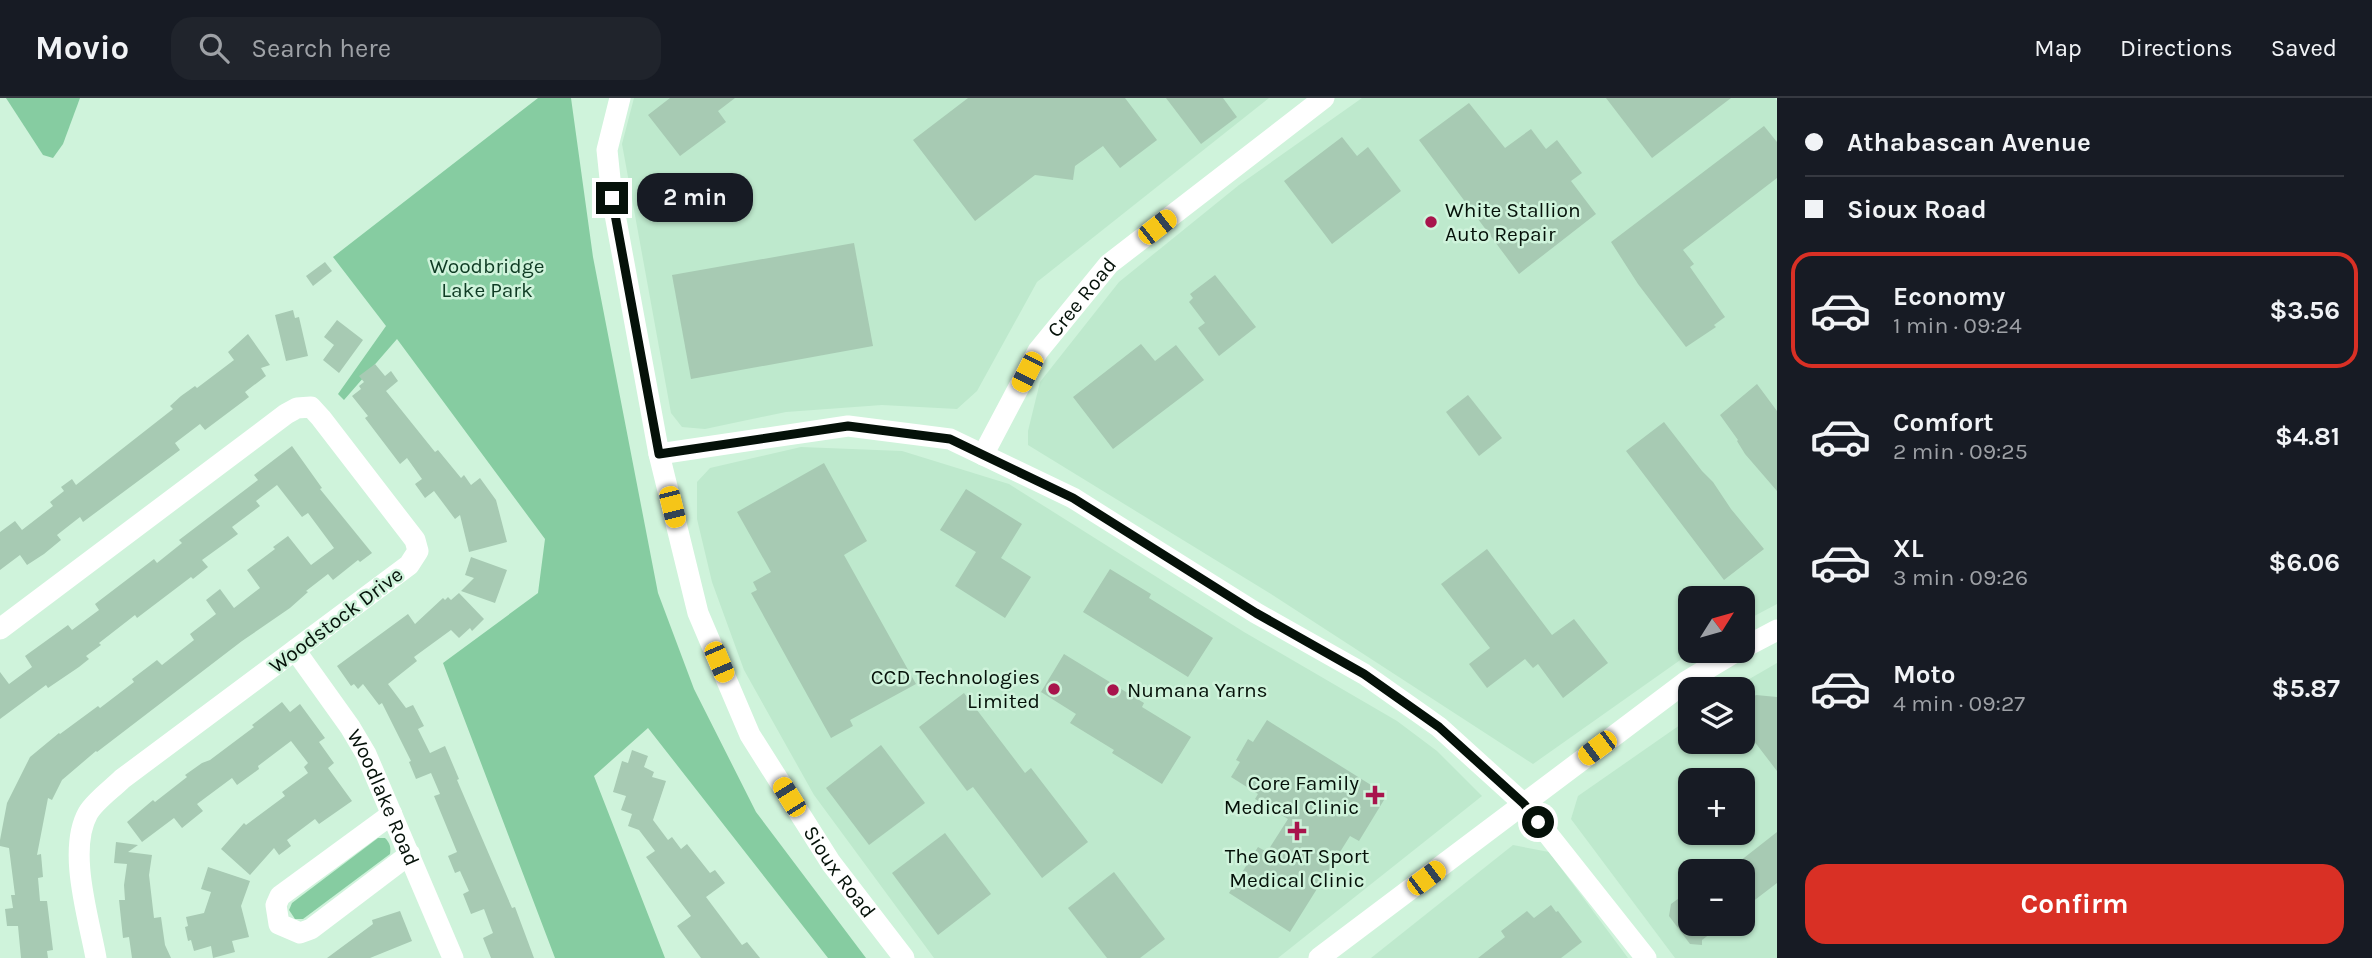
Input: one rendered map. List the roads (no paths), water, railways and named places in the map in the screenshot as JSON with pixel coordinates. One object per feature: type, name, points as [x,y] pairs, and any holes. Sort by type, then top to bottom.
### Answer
[{"type":"street","name":"Sioux Road","points":[[620,98],[607,150],[612,198],[659,454],[698,613],[750,735],[831,863],[904,958]]},
{"type":"street","name":"Cree Road","points":[[983,455],[1038,351],[1109,264],[1324,98]]},
{"type":"street","name":"Woodstock Drive","points":[[0,629],[297,408],[311,407],[415,540],[418,551],[409,565],[122,779],[88,813],[80,836],[79,864],[96,958]]},
{"type":"street","points":[[659,454],[848,426],[950,439],[1073,498],[1256,613],[1364,674],[1439,727],[1524,804],[1646,958]]},
{"type":"street","points":[[1755,642],[1777,630]]},
{"type":"street","name":"Woodlake Road","points":[[295,650],[366,754],[453,958]]},
{"type":"street","points":[[1319,958],[1687,681],[1717,663]]},
{"type":"street","points":[[392,814],[280,896],[276,905],[279,924],[300,933],[311,929],[410,854]]},
{"type":"place","name":"White Stallion Auto Repair","points":[[1431,222]]},
{"type":"place","name":"CCD Technologies Limited","points":[[1054,689]]},
{"type":"place","name":"Numana Yarns","points":[[1113,690]]},
{"type":"place","name":"Core Family Medical Clinic","points":[[1375,795]]},
{"type":"place","name":"The GOAT Sport Medical Clinic","points":[[1297,831]]},
{"type":"park label","name":"Woodbridge Lake Park","points":[[487,278]]}]
